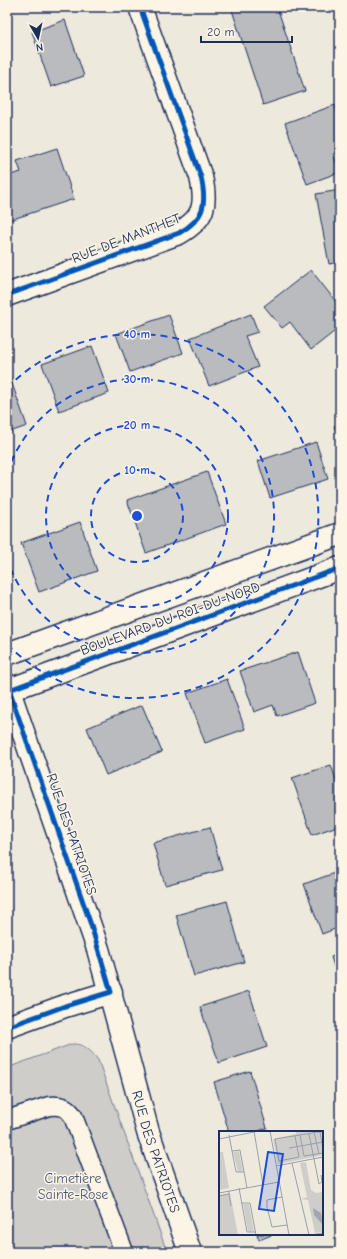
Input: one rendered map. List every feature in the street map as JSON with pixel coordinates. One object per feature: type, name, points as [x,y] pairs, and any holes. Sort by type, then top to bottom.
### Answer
[{"type":"street","name":"RUE DE MANTHET","points":[[7,295],[179,232],[195,222],[202,210],[204,195],[201,177],[140,7]]},
{"type":"street","points":[[335,536],[340,565]]},
{"type":"street","name":"BOULEVARD DU ROI-DU-NORD","points":[[7,654],[335,536]]},
{"type":"street","name":"BOULEVARD DU ROI-DU-NORD","points":[[8,688],[340,568]]},
{"type":"street","name":"RUE DES PATRIOTES","points":[[8,688],[91,925],[111,992],[148,1132],[190,1252]]},
{"type":"street","points":[[7,1027],[70,1004],[111,992]]},
{"type":"lane","points":[[7,1120],[49,1106],[56,1105],[67,1108],[73,1116],[124,1252]]},
{"type":"green space","name":"Cimetière Sainte-Rose","points":[[72,1044],[84,1046],[98,1060],[167,1252],[7,1252],[7,1068]]},
{"type":"building","points":[[231,7],[277,7],[305,91],[263,105]]},
{"type":"building","points":[[65,20],[84,76],[51,87],[32,32]]},
{"type":"building","points":[[335,105],[340,121],[340,152],[333,154],[340,172],[307,184],[285,123]]},
{"type":"building","points":[[57,148],[74,199],[7,221],[7,176],[21,172],[17,161]]},
{"type":"building","points":[[340,190],[340,262],[329,264],[316,194]]},
{"type":"building","points":[[311,270],[340,307],[340,327],[311,350],[290,322],[282,328],[264,306]]},
{"type":"building","points":[[251,314],[258,332],[245,336],[258,367],[209,386],[190,338]]},
{"type":"building","points":[[169,315],[183,353],[130,372],[116,334]]},
{"type":"building","points":[[92,346],[109,393],[59,411],[42,364]]},
{"type":"building","points":[[7,375],[9,375],[27,426],[7,433]]},
{"type":"building","points":[[340,424],[340,442],[334,426]]},
{"type":"building","points":[[316,442],[328,479],[270,498],[258,461]]},
{"type":"building","points":[[207,472],[226,524],[146,553],[127,500]]},
{"type":"building","points":[[80,522],[97,571],[39,592],[21,543]]},
{"type":"building","points":[[298,652],[315,703],[277,716],[273,705],[254,712],[240,671]]},
{"type":"building","points":[[227,679],[245,729],[205,743],[187,693]]},
{"type":"building","points":[[142,705],[162,752],[106,775],[87,728]]},
{"type":"building","points":[[331,765],[340,791],[340,825],[312,835],[292,778]]},
{"type":"building","points":[[210,827],[222,870],[165,885],[153,843]]},
{"type":"building","points":[[340,871],[340,927],[322,934],[304,884]]},
{"type":"building","points":[[227,901],[244,962],[194,976],[176,915]]},
{"type":"building","points":[[340,954],[340,985],[331,957]]},
{"type":"building","points":[[249,991],[267,1047],[219,1063],[200,1007]]},
{"type":"building","points":[[250,1071],[267,1128],[258,1131],[229,1131],[214,1082]]},
{"type":"building","points":[[257,1235],[272,1235],[259,1240]]},
{"type":"cycle path","points":[[7,295],[179,233],[194,222],[202,210],[204,195],[201,177],[140,7]]},
{"type":"cycle path","points":[[7,1027],[65,1006],[111,992],[91,925],[9,690],[340,568]]}]
